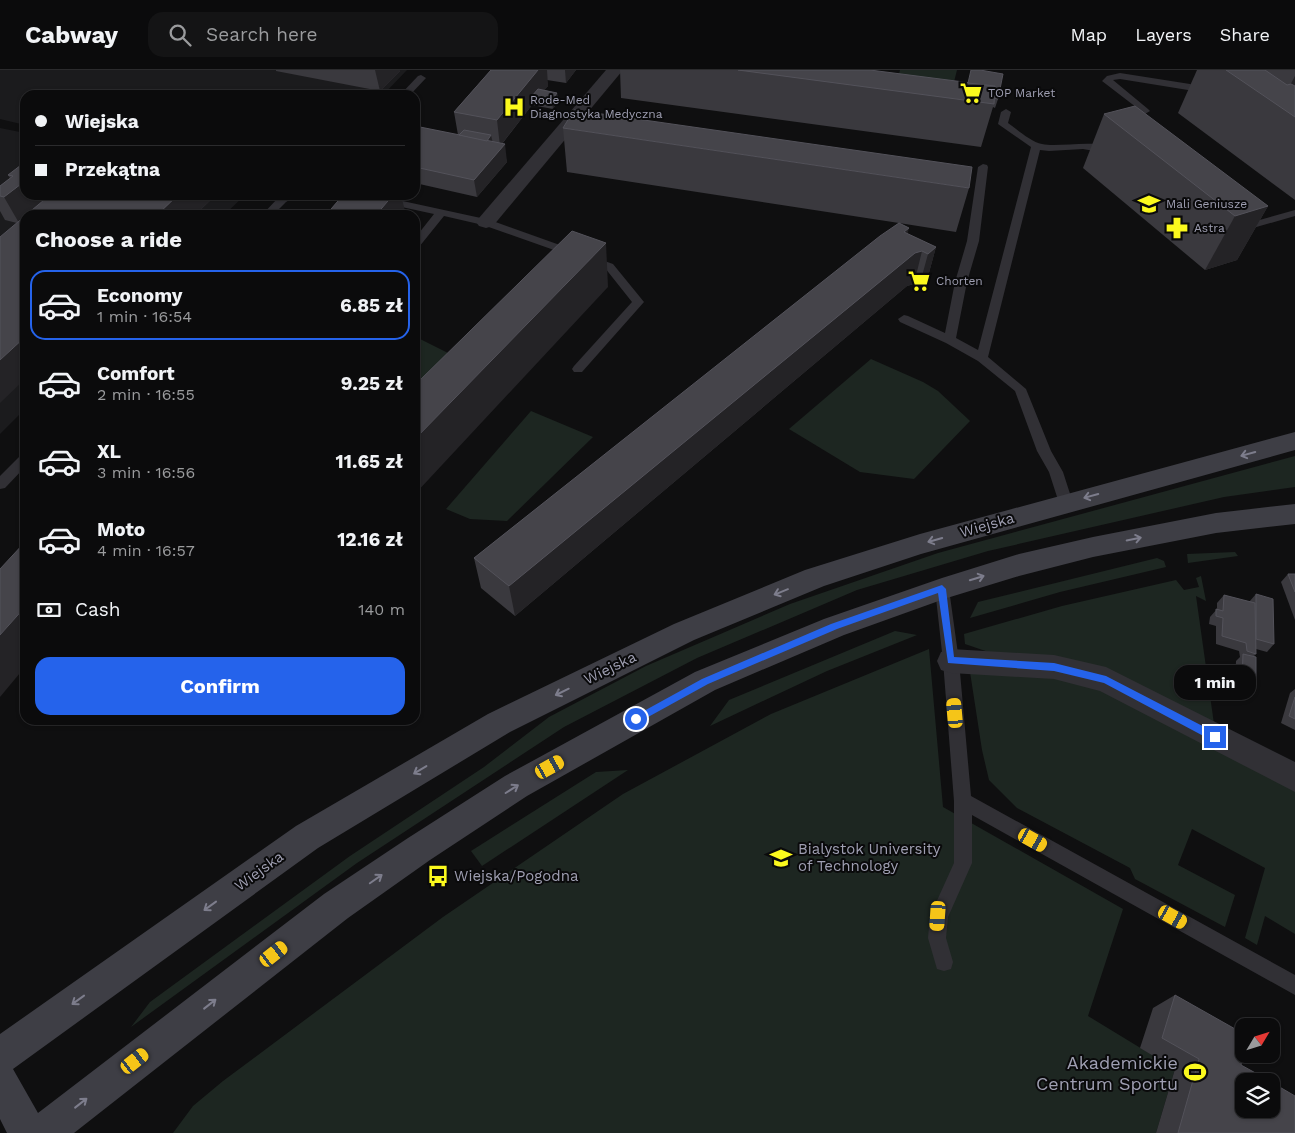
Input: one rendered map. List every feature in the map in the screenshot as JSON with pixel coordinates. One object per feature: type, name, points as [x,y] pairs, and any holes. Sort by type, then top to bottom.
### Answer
[{"type":"main road","name":"Wiejska","points":[[0,1056],[307,837],[499,723],[684,632],[815,578],[920,544],[1295,441]]},
{"type":"main road","points":[[43,1133],[336,906],[516,786],[705,681],[834,627],[942,589],[1018,565],[1093,547],[1216,523],[1295,514]]},
{"type":"main road","points":[[0,1082],[28,1133]]},
{"type":"street","points":[[486,222],[615,70]]},
{"type":"street","points":[[951,660],[1054,667],[1106,680],[1295,778]]},
{"type":"lane","points":[[1145,111],[1107,81],[1110,78],[1120,76],[1190,87],[1204,91],[1221,100]]},
{"type":"lane","points":[[410,90],[421,78]]},
{"type":"lane","points":[[1006,112],[1003,124],[1036,146],[1049,148],[1083,146],[1121,153]]},
{"type":"lane","points":[[982,358],[1036,146]]},
{"type":"lane","points":[[950,340],[961,282],[972,241],[983,167]]},
{"type":"lane","points":[[272,210],[282,200]]},
{"type":"lane","points":[[384,200],[486,222],[609,266],[638,302],[578,369]]},
{"type":"lane","points":[[420,239],[442,212]]},
{"type":"lane","points":[[1229,224],[1237,230],[1295,213]]},
{"type":"lane","points":[[904,319],[950,340],[982,358],[1020,389],[1044,451],[1056,472],[1066,503]]},
{"type":"lane","points":[[0,484],[20,464]]},
{"type":"lane","points":[[942,589],[951,660],[964,801],[963,863],[938,916],[937,938],[944,962]]},
{"type":"lane","points":[[964,801],[1295,985]]},
{"type":"shaded area","points":[[0,70],[407,70],[388,90],[20,90],[20,124],[0,119]]},
{"type":"shaded area","points":[[900,70],[957,70],[953,86],[898,78]]},
{"type":"shaded area","points":[[0,128],[20,132],[20,200],[240,200],[229,210],[20,210],[20,414],[0,434]]},
{"type":"shaded area","points":[[420,339],[448,353],[420,384]]},
{"type":"shaded area","points":[[871,359],[923,382],[938,391],[970,421],[914,479],[860,472],[789,429]]},
{"type":"shaded area","points":[[531,411],[593,437],[507,521],[470,519],[446,509]]},
{"type":"shaded area","points":[[1295,456],[1295,487],[1224,497],[988,551],[857,590],[697,658],[564,727],[357,863],[131,1027],[150,1002],[350,856],[484,767],[549,717],[646,666],[790,604],[938,553]]},
{"type":"shaded area","points":[[1235,552],[1238,556],[1188,563],[1187,554]]},
{"type":"shaded area","points":[[1157,558],[1164,561],[1166,567],[1060,592],[970,618],[978,602]]},
{"type":"shaded area","points":[[1201,576],[1206,601],[1196,596],[1214,724],[1118,678],[1000,656],[965,644],[964,634],[1062,606],[1176,580],[1184,590],[1199,587],[1196,578]]},
{"type":"shaded area","points":[[895,631],[917,635],[827,671],[710,726],[729,700]]},
{"type":"shaded area","name":"Bialystok University of Technology","points":[[929,649],[943,807],[1123,909],[1088,1016],[1175,1069],[1156,1133],[173,1133],[193,1106],[223,1081],[443,917],[623,794],[771,714]]},
{"type":"shaded area","points":[[970,672],[1087,681],[1295,787],[1295,934],[1265,916],[1257,945],[1245,938],[1265,868],[1192,829],[1178,865],[1235,895],[1225,927],[1135,879],[1130,868],[1017,808],[989,780],[982,750]]},
{"type":"shaded area","points":[[628,770],[482,866],[471,851],[596,772]]},
{"type":"building","points":[[491,70],[538,70],[497,120],[454,112]]},
{"type":"building","points":[[738,70],[870,70],[995,86],[994,104]]},
{"type":"building","points":[[971,70],[1003,74],[998,99],[994,98],[995,86],[968,83]]},
{"type":"building","points":[[1226,70],[1265,70],[1287,85],[1295,86],[1295,117]]},
{"type":"building","points":[[538,89],[557,93],[552,100],[532,96]]},
{"type":"building","points":[[1135,106],[1268,206],[1235,216],[1104,114]]},
{"type":"building","points":[[574,110],[972,167],[969,188],[563,128]]},
{"type":"building","points":[[420,127],[505,144],[474,180],[420,168]]},
{"type":"building","points":[[464,130],[491,135],[487,141],[459,135]]},
{"type":"building","points":[[20,166],[20,185],[4,197],[0,196],[0,186],[13,176],[8,175]]},
{"type":"building","points":[[44,200],[173,200],[162,210],[32,210]]},
{"type":"building","points":[[339,200],[389,200],[380,210],[330,210]]},
{"type":"building","points":[[20,220],[20,342],[0,360],[0,237]]},
{"type":"building","points":[[899,223],[909,228],[904,232],[936,247],[928,254],[922,251],[915,253],[509,586],[474,558],[880,236]]},
{"type":"building","points":[[572,231],[606,243],[420,434],[420,380]]},
{"type":"building","points":[[20,547],[20,613],[0,635],[0,569]]},
{"type":"building","points":[[1288,574],[1295,574],[1295,592]]},
{"type":"building","points":[[1256,594],[1273,599],[1274,644],[1256,639]]},
{"type":"building","points":[[1224,595],[1255,603],[1256,654],[1247,651],[1246,643],[1222,636],[1223,618],[1216,616],[1216,609],[1223,611]]},
{"type":"building","points":[[1243,654],[1256,657],[1256,683],[1242,679]]},
{"type":"building","points":[[1295,697],[1295,719],[1289,716]]},
{"type":"building","name":"Akademickie Centrum Sportu","points":[[1175,995],[1235,1029],[1235,1063],[1242,1063],[1241,1065],[1256,1073],[1235,1073],[1235,1118],[1280,1118],[1280,1087],[1295,1096],[1295,1133],[1178,1133],[1199,1059],[1162,1038]]},
{"type":"place","name":"TOP Market","points":[[971,93]]},
{"type":"place","name":"Rode-Med Diagnostyka Medyczna","points":[[514,107]]},
{"type":"place","name":"Mali Geniusze","points":[[1149,204]]},
{"type":"place","name":"Astra","points":[[1177,228]]},
{"type":"place","name":"Chorten","points":[[919,281]]},
{"type":"place","name":"Bialystok University of Technology","points":[[781,858]]},
{"type":"place","name":"Wiejska/Pogodna","points":[[438,876]]},
{"type":"place","name":"Akademickie Centrum Sportu","points":[[1195,1072]]},
{"type":"route","points":[[636,719],[705,681],[834,627],[942,589],[951,660],[1054,667],[1106,680],[1215,737]]}]
